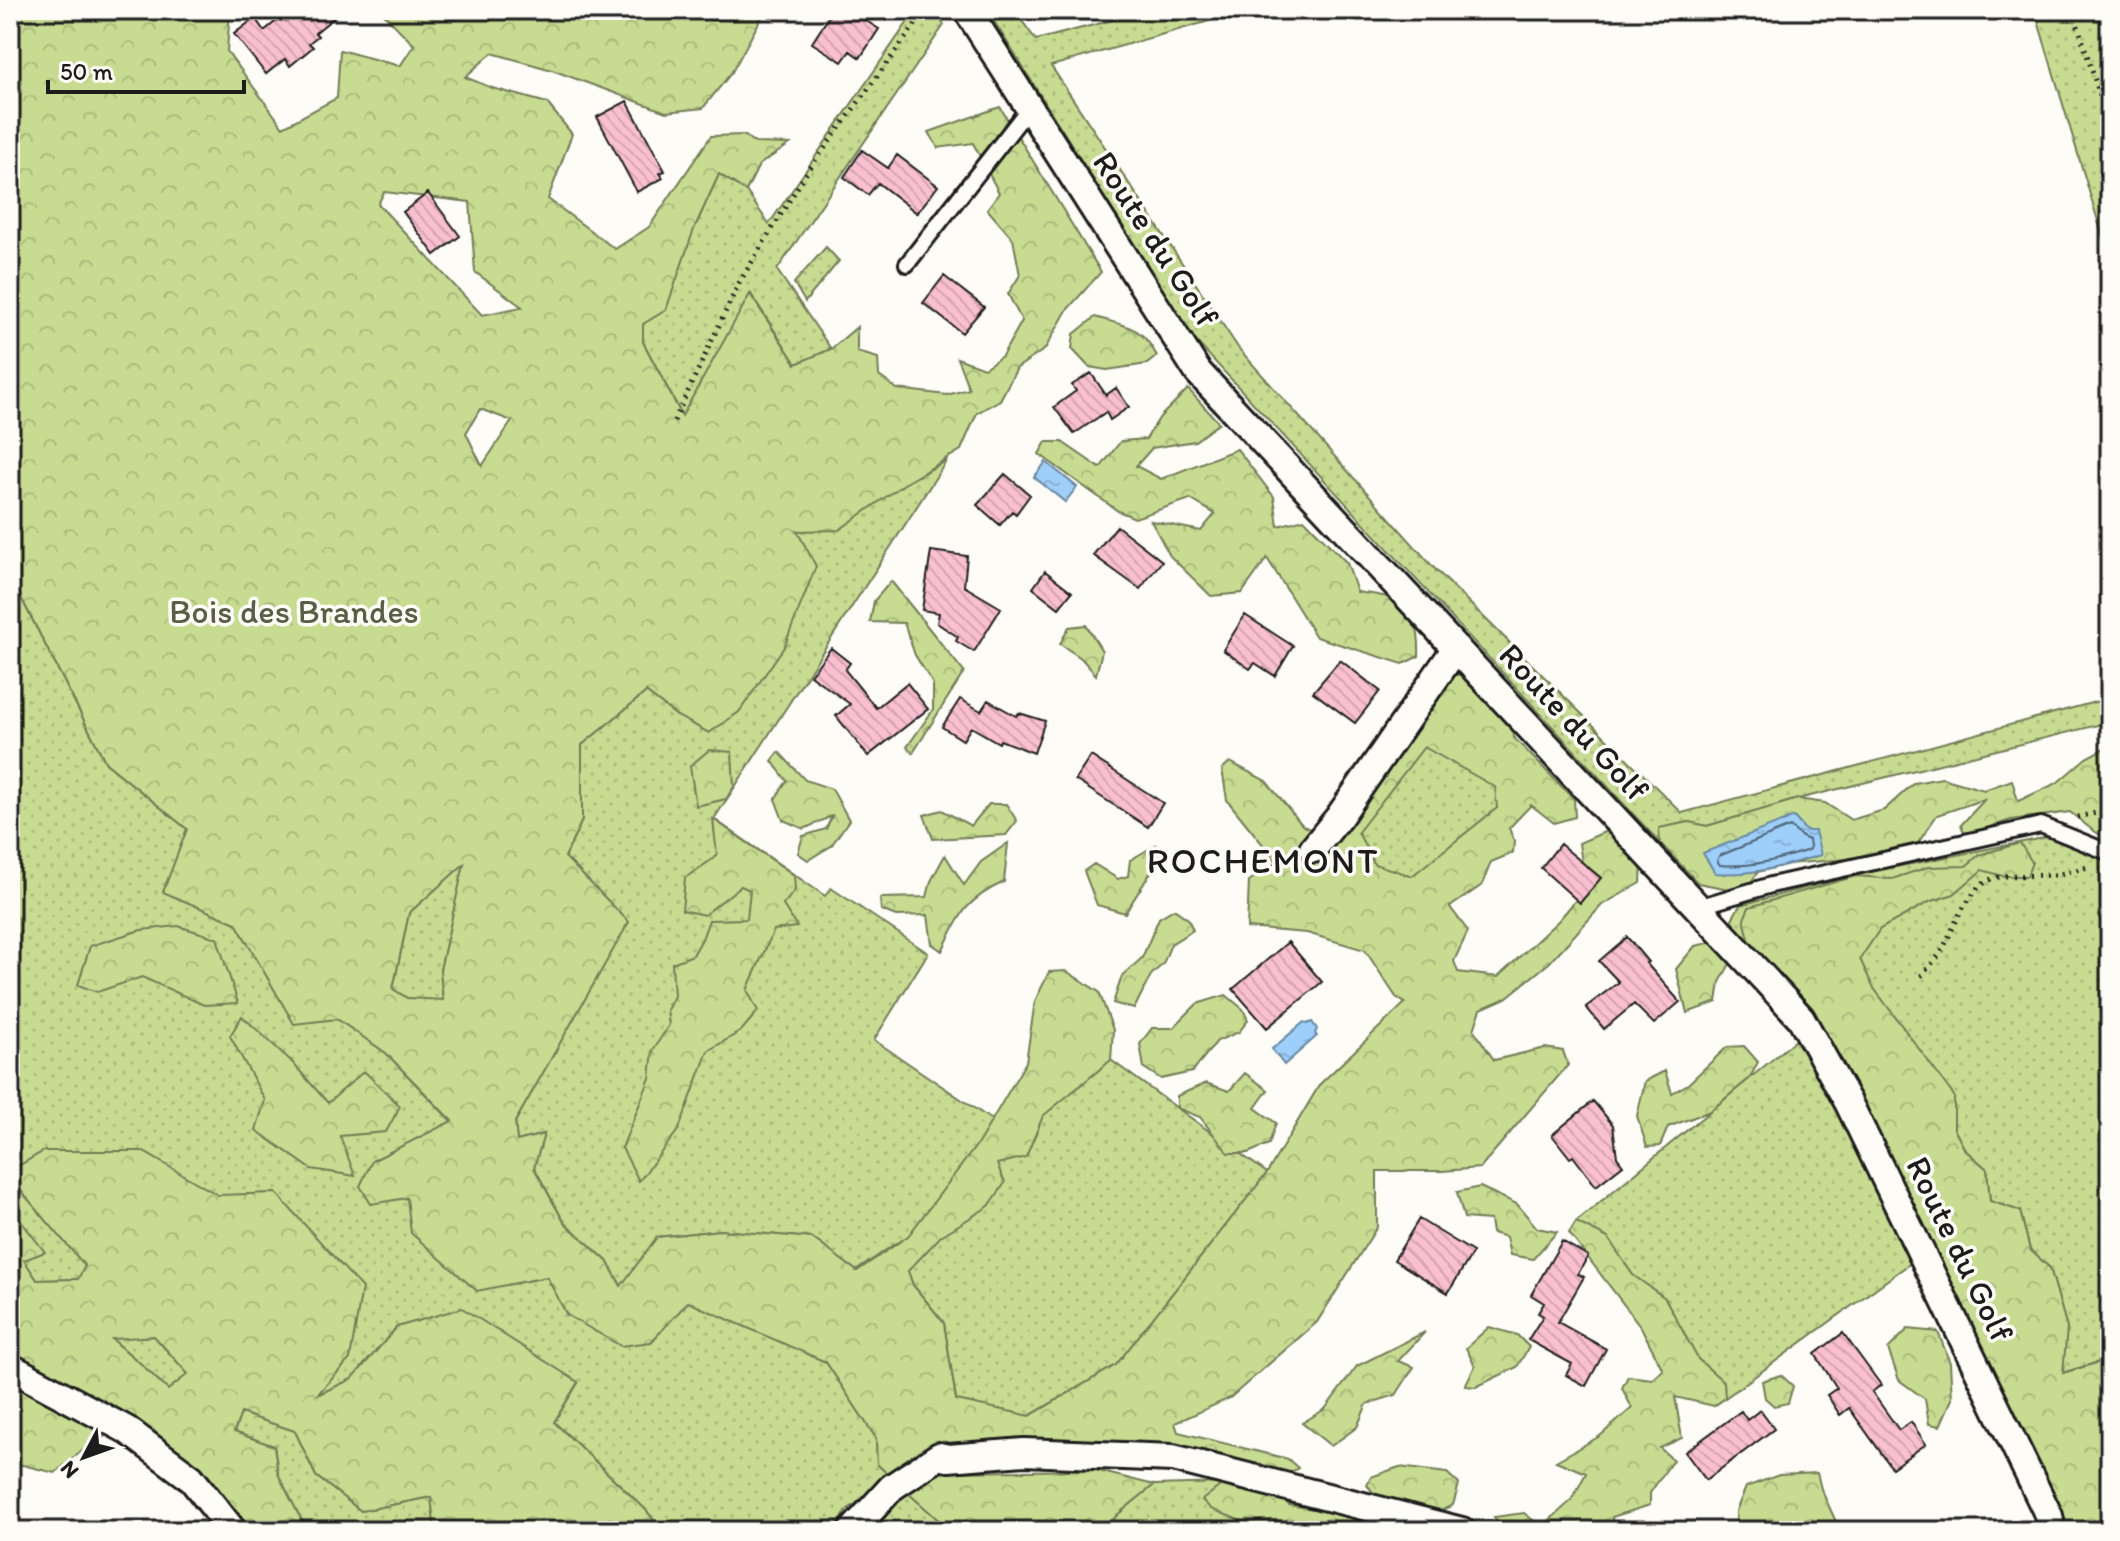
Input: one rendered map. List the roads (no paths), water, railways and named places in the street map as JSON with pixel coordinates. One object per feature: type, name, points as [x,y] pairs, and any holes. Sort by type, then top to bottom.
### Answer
[{"type":"street","name":"Route du Golf","points":[[967,10],[1198,372],[1801,1018],[1849,1104],[1923,1254],[2049,1516],[2052,1531]]},
{"type":"street","points":[[1313,849],[1339,817],[1456,648]]},
{"type":"street","points":[[10,1367],[127,1430],[191,1478],[233,1531]]},
{"type":"street","points":[[852,1531],[892,1487],[939,1456],[948,1458],[1024,1452],[1173,1458],[1462,1531]]},
{"type":"lane","points":[[907,264],[1029,108]]},
{"type":"lane","points":[[1698,907],[1771,885],[2041,825],[2105,857]]},
{"type":"water","points":[[1046,462],[1077,487],[1065,502],[1034,477]]},
{"type":"water","points":[[1794,817],[1806,831],[1815,831],[1821,855],[1768,869],[1729,874],[1715,873],[1703,853]]},
{"type":"water","points":[[1304,1022],[1312,1022],[1317,1036],[1284,1065],[1272,1049]]},
{"type":"district","name":"ROCHEMONT","points":[[1263,860]]},
{"type":"park label","name":"Bois des Brandes","points":[[294,611]]}]
